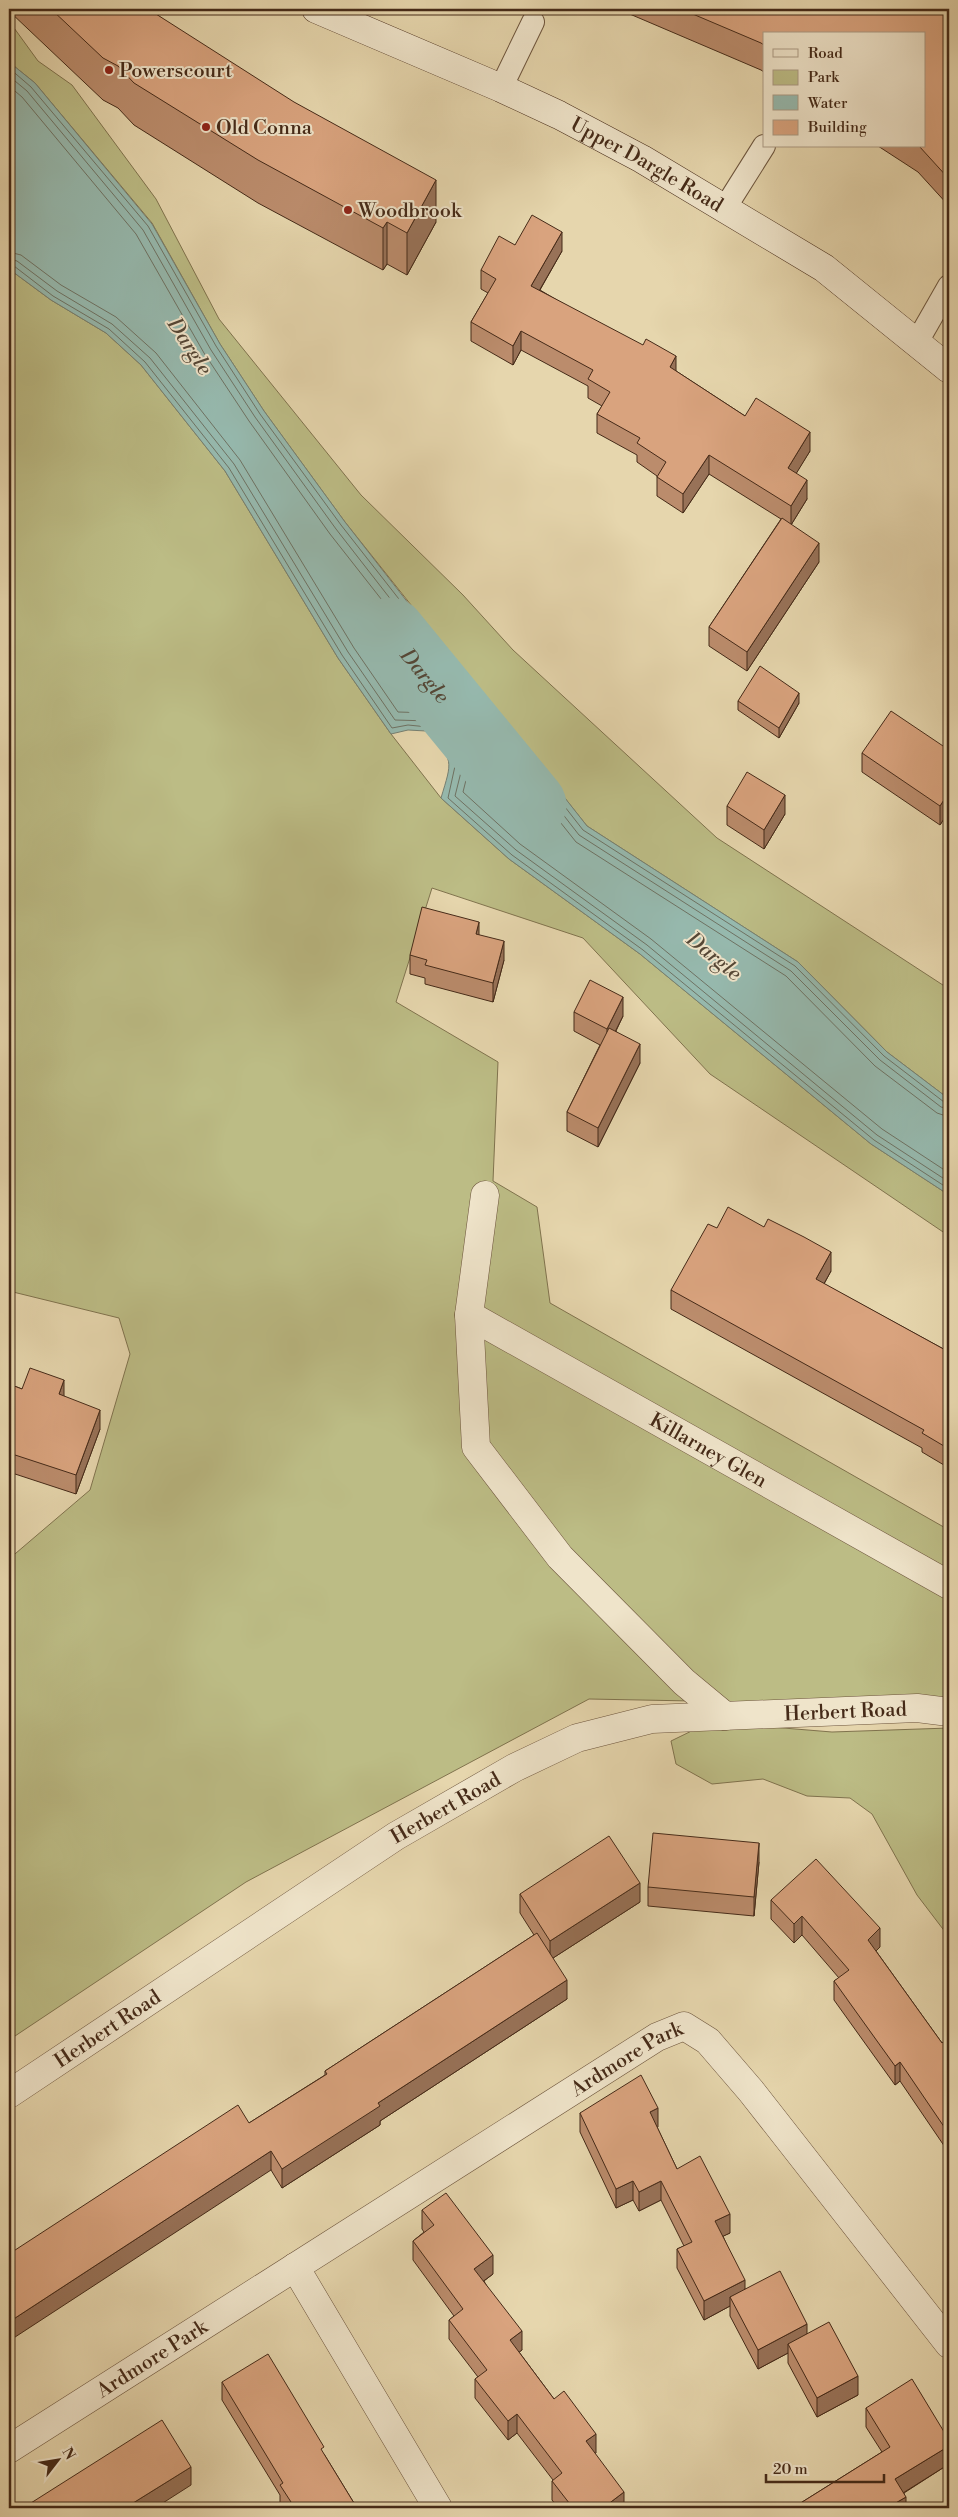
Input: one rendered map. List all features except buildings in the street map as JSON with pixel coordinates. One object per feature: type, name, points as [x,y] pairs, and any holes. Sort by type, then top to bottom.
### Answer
[{"type":"street","name":"Upper Dargle Road","points":[[316,9],[501,88],[633,155],[824,268],[949,369]]},
{"type":"street","points":[[485,1195],[469,1315],[476,1447],[560,1557],[684,1682],[725,1716]]},
{"type":"street","name":"Killarney Glen","points":[[469,1315],[949,1585]]},
{"type":"street","name":"Herbert Road","points":[[9,2094],[396,1836],[514,1768],[577,1738],[652,1719],[917,1708],[949,1712]]},
{"type":"street","name":"Ardmore Park","points":[[9,2449],[657,2037],[684,2026],[708,2041],[751,2091],[949,2344]]},
{"type":"street","points":[[295,2267],[438,2508]]},
{"type":"lane","points":[[501,88],[533,22]]},
{"type":"lane","points":[[725,208],[763,148]]},
{"type":"lane","points":[[917,342],[949,286]]},
{"type":"green space","points":[[9,21],[38,61],[72,85],[156,199],[219,319],[361,495],[463,595],[513,650],[717,838],[949,989],[949,1099],[887,1052],[798,962],[587,826],[345,522],[264,411],[220,344],[152,223],[35,83],[9,62]]},
{"type":"green space","points":[[9,269],[51,300],[106,333],[141,365],[225,471],[338,658],[391,734],[441,798],[509,859],[640,954],[871,1144],[949,1195],[949,1236],[710,1074],[583,938],[432,888],[396,1002],[498,1062],[493,1181],[537,1207],[550,1303],[949,1530],[949,1706],[589,1699],[246,1882],[9,2040],[9,1559],[90,1490],[130,1354],[119,1318],[9,1291]]},
{"type":"green space","points":[[710,1722],[832,1732],[949,1728],[949,1937],[917,1895],[872,1814],[850,1798],[807,1796],[763,1779],[712,1784],[676,1764],[671,1741]]},
{"type":"water","points":[[9,62],[35,83],[152,224],[220,344],[264,411],[345,522],[455,663],[450,680],[450,696],[454,710],[461,721],[471,730],[484,736],[499,739],[517,737],[587,826],[798,962],[887,1052],[949,1099],[949,1195],[871,1144],[640,954],[509,859],[441,798],[449,768],[449,761],[442,748],[426,731],[408,730],[391,734],[338,658],[225,471],[141,365],[106,333],[51,300],[9,269]]},
{"type":"waterway","name":"Dargle","points":[[390,633],[531,805]]},
{"type":"place","name":"Powerscourt","points":[[109,70]]},
{"type":"place","name":"Old Conna","points":[[206,127]]},
{"type":"place","name":"Woodbrook","points":[[348,210]]}]
